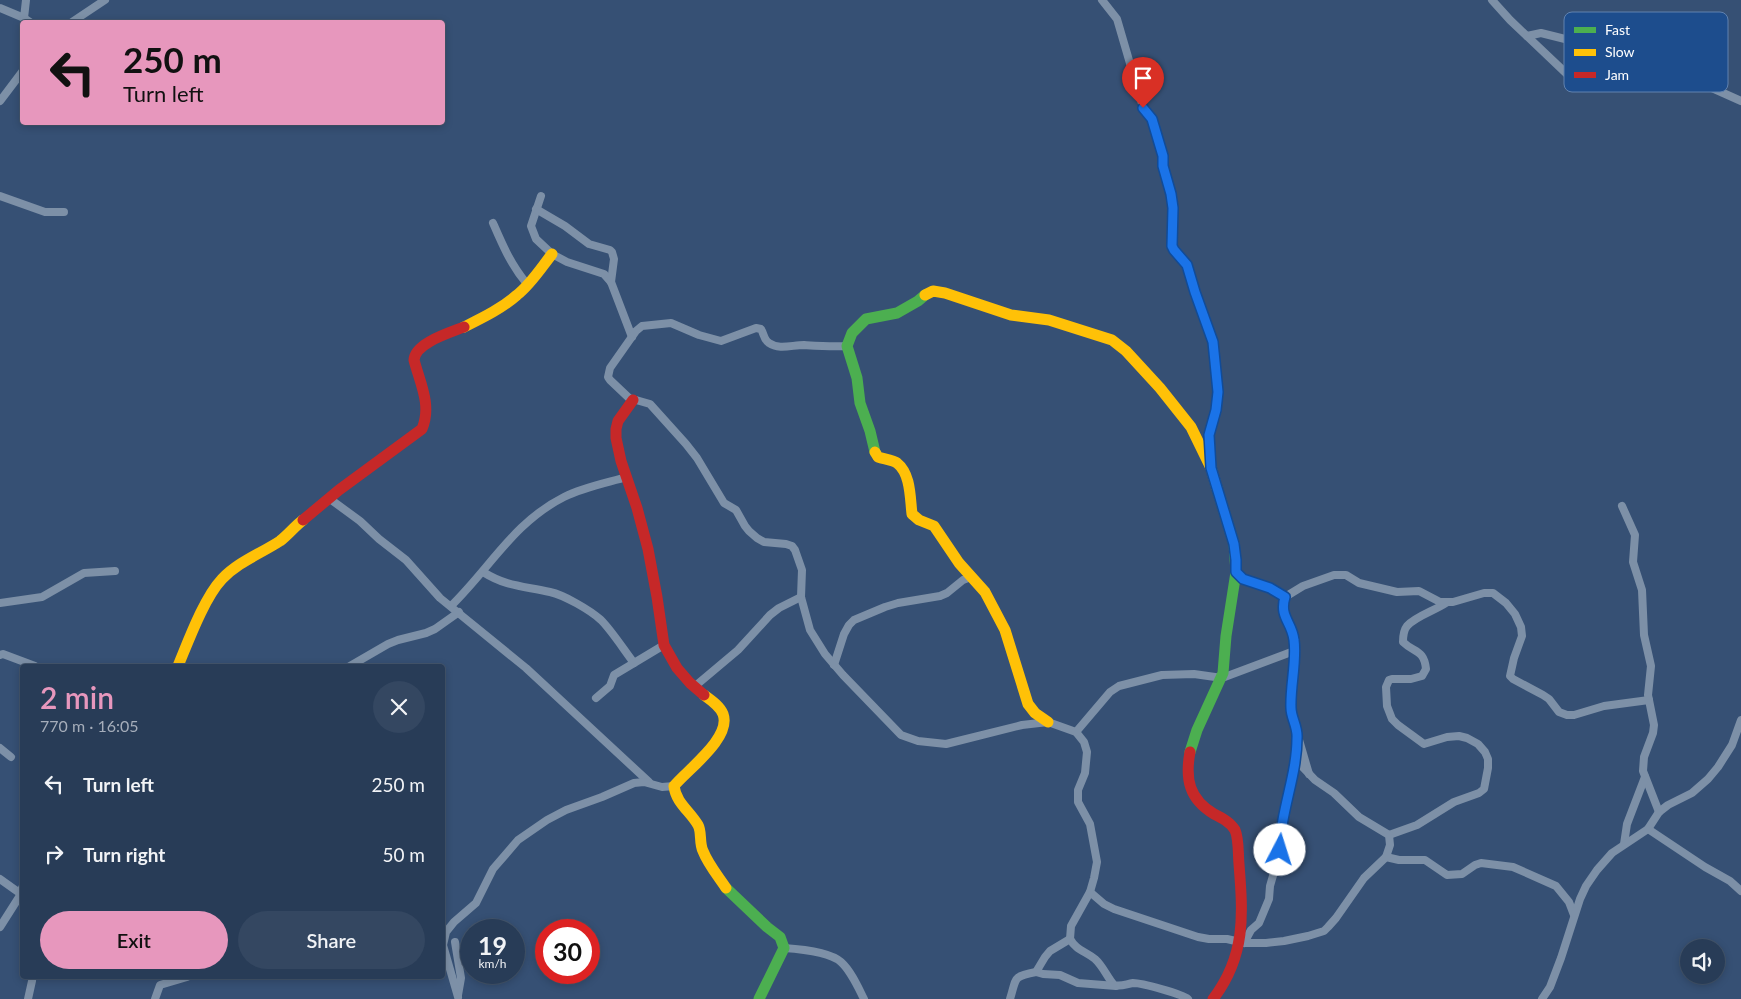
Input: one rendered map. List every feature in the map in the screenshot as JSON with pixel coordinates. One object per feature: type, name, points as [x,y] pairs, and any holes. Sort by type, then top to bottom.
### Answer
[{"type":"street","points":[[0,8],[27,20],[26,0]]},
{"type":"street","points":[[75,20],[105,0]]},
{"type":"street","points":[[1102,0],[1117,19],[1143,108],[1152,119],[1156,128],[1163,156],[1164,173],[1172,201],[1172,246],[1187,265],[1213,342],[1218,392],[1216,410],[1209,435],[1211,468]]},
{"type":"street","points":[[1492,0],[1510,20],[1564,71]]},
{"type":"street","points":[[1527,36],[1541,33],[1564,38]]},
{"type":"street","points":[[0,102],[20,75]]},
{"type":"street","points":[[1721,92],[1741,101]]},
{"type":"street","points":[[0,196],[45,212],[64,212]]},
{"type":"street","points":[[540,196],[531,226],[532,232],[543,247],[552,254],[567,262],[604,274],[611,282],[632,337]]},
{"type":"street","points":[[536,209],[565,226],[589,244],[610,250],[614,259],[611,282]]},
{"type":"street","points":[[493,223],[508,258],[528,284]]},
{"type":"street","points":[[179,664],[190,636],[214,589],[222,579],[243,561],[281,540],[339,490],[422,429],[427,419],[427,402],[414,360],[416,351],[423,344],[488,314],[511,300],[528,284],[552,254]]},
{"type":"street","points":[[1116,986],[1098,962],[1077,948],[1070,939],[1071,926],[1090,892],[1097,862],[1090,824],[1078,802],[1078,790],[1085,773],[1087,752],[1084,742],[1076,732],[1048,722],[1035,713],[1028,704],[1005,630],[985,592],[959,563],[934,526],[919,520],[912,514],[910,486],[903,469],[896,462],[878,457],[875,454],[870,431],[860,403],[857,378],[847,346],[852,333],[866,319],[897,313],[933,291],[1011,314],[1049,320],[1112,340],[1126,351],[1160,388],[1190,427],[1211,468],[1234,544],[1236,572],[1222,678],[1195,736],[1188,764],[1188,777],[1190,788],[1195,798],[1208,811],[1234,827],[1241,891],[1241,942],[1232,970],[1213,999]]},
{"type":"street","points":[[847,346],[831,348],[806,345],[776,346],[767,341],[761,329],[756,328],[717,341],[666,322],[642,326],[610,368],[608,377],[633,400],[644,401],[650,404],[697,458],[724,503],[736,510],[744,526],[749,531],[764,542],[792,546],[802,570],[801,597],[810,630],[834,664],[901,735],[918,741],[946,744],[1022,725],[1048,722]]},
{"type":"street","points":[[330,499],[360,521],[379,540],[406,560],[440,598],[526,668],[649,782],[662,787],[674,786],[705,756],[723,728],[724,721],[720,708],[694,687],[671,660],[664,645],[655,577],[640,515],[616,436],[616,426],[633,400]]},
{"type":"street","points":[[451,606],[468,590],[505,544],[545,508],[565,496],[627,477]]},
{"type":"street","points":[[1622,506],[1635,534],[1633,562],[1642,590],[1644,635],[1651,666],[1649,700],[1654,725],[1644,757],[1643,771],[1659,812]]},
{"type":"street","points":[[0,604],[42,597],[84,574],[115,571]]},
{"type":"street","points":[[483,572],[502,583],[549,591],[579,605],[601,620],[634,663]]},
{"type":"street","points":[[1236,572],[1243,579],[1270,588],[1285,597]]},
{"type":"street","points":[[1309,774],[1291,709],[1294,638],[1283,614],[1285,597],[1303,586],[1323,578],[1334,575],[1346,575],[1359,583],[1397,592],[1419,591],[1436,601],[1446,603]]},
{"type":"street","points":[[834,664],[844,634],[854,620],[891,605],[940,596],[947,593],[962,580],[971,577]]},
{"type":"street","points":[[1389,835],[1417,825],[1454,802],[1478,794],[1484,789],[1488,758],[1478,744],[1468,738],[1459,736],[1447,737],[1428,743],[1420,742],[1392,719],[1387,706],[1386,687],[1389,680],[1417,678],[1422,676],[1426,669],[1424,658],[1421,654],[1403,642],[1404,631],[1413,622],[1446,603],[1484,593],[1493,593],[1506,603],[1515,614],[1521,627],[1522,636],[1510,676],[1549,699],[1559,712],[1563,714],[1574,715],[1604,706],[1649,700]]},
{"type":"street","points":[[694,687],[738,650],[770,615],[801,597]]},
{"type":"street","points":[[353,664],[388,644],[426,634],[459,612]]},
{"type":"street","points":[[596,698],[610,686],[614,675],[664,645]]},
{"type":"street","points":[[1076,732],[1110,692],[1119,686],[1162,675],[1194,674],[1222,678],[1294,651]]},
{"type":"street","points":[[0,655],[3,654],[30,664]]},
{"type":"street","points":[[1542,999],[1555,976],[1574,914],[1586,886],[1612,853],[1648,829],[1659,812],[1668,805],[1692,793],[1708,779],[1718,768],[1732,745],[1741,720]]},
{"type":"street","points":[[1241,942],[1259,923],[1269,899],[1270,886],[1280,855],[1283,818],[1298,737]]},
{"type":"street","points":[[0,748],[11,757]]},
{"type":"street","points":[[1295,759],[1320,784],[1334,793],[1359,817],[1389,835]]},
{"type":"street","points":[[1624,844],[1627,824],[1645,777]]},
{"type":"street","points":[[445,935],[447,929],[473,907],[493,869],[518,840],[547,820],[566,810],[634,783],[649,782]]},
{"type":"street","points":[[674,786],[675,794],[682,806],[699,826],[703,852],[724,887],[780,937],[784,948],[759,999]]},
{"type":"street","points":[[1648,829],[1741,890]]},
{"type":"street","points":[[1090,892],[1104,904],[1114,909],[1198,937],[1241,942],[1266,943],[1284,941],[1324,930],[1336,918],[1364,878],[1386,857],[1390,845],[1389,835]]},
{"type":"street","points":[[1386,857],[1399,860],[1424,860],[1447,875],[1462,874],[1481,863],[1513,868],[1556,886],[1569,902],[1574,914]]},
{"type":"street","points":[[0,879],[20,890]]},
{"type":"street","points":[[0,926],[20,894]]},
{"type":"street","points":[[1036,972],[1044,957],[1050,951],[1070,939]]},
{"type":"street","points":[[455,942],[461,978],[457,998]]},
{"type":"street","points":[[784,948],[819,953],[833,956],[840,960],[864,999]]},
{"type":"street","points":[[445,956],[457,998]]},
{"type":"street","points":[[1010,999],[1018,977],[1023,974],[1036,972],[1060,975],[1078,983],[1116,986],[1138,984],[1180,995],[1188,999]]},
{"type":"street","points":[[155,999],[160,985],[180,979]]},
{"type":"street","points":[[28,999],[32,981]]},
{"type":"traffic: fast","points":[[875,452],[860,403],[857,378],[847,346],[852,333],[866,319],[897,313],[925,295]]},
{"type":"traffic: fast","points":[[1190,752],[1197,730],[1223,673],[1226,636],[1236,572],[1234,544],[1217,488]]},
{"type":"traffic: fast","points":[[726,888],[780,937],[784,948],[759,999]]},
{"type":"traffic: slow","points":[[464,327],[498,309],[522,291],[552,254]]},
{"type":"traffic: slow","points":[[925,295],[933,291],[945,293],[1011,315],[1049,320],[1112,340],[1126,351],[1160,388],[1191,427],[1211,468],[1217,488]]},
{"type":"traffic: slow","points":[[875,452],[878,457],[895,462],[902,468],[909,487],[912,514],[919,520],[934,526],[959,563],[985,592],[1005,630],[1028,704],[1035,713],[1048,722]]},
{"type":"traffic: slow","points":[[179,664],[203,609],[215,587],[228,573],[280,541],[303,520]]},
{"type":"traffic: slow","points":[[704,695],[722,711],[724,723],[721,733],[707,753],[674,786],[680,802],[698,825],[705,856],[726,888]]},
{"type":"traffic: jam","points":[[303,520],[339,490],[422,429],[426,411],[422,386],[414,360],[416,354],[434,339],[464,327]]},
{"type":"traffic: jam","points":[[633,400],[618,421],[616,438],[621,461],[637,508],[648,549],[664,645],[677,668],[704,695]]},
{"type":"traffic: jam","points":[[1190,752],[1188,771],[1194,795],[1206,808],[1231,825],[1235,830],[1238,842],[1241,901],[1240,934],[1232,967],[1213,999]]},
{"type":"route","points":[[1143,108],[1152,119],[1156,128],[1163,156],[1166,181],[1171,194],[1173,208],[1172,246],[1187,265],[1213,342],[1218,392],[1216,410],[1209,435],[1211,468],[1234,544],[1236,572],[1243,579],[1270,588],[1285,597],[1283,614],[1292,630],[1294,638],[1291,709],[1298,737],[1282,823],[1280,850]]}]
